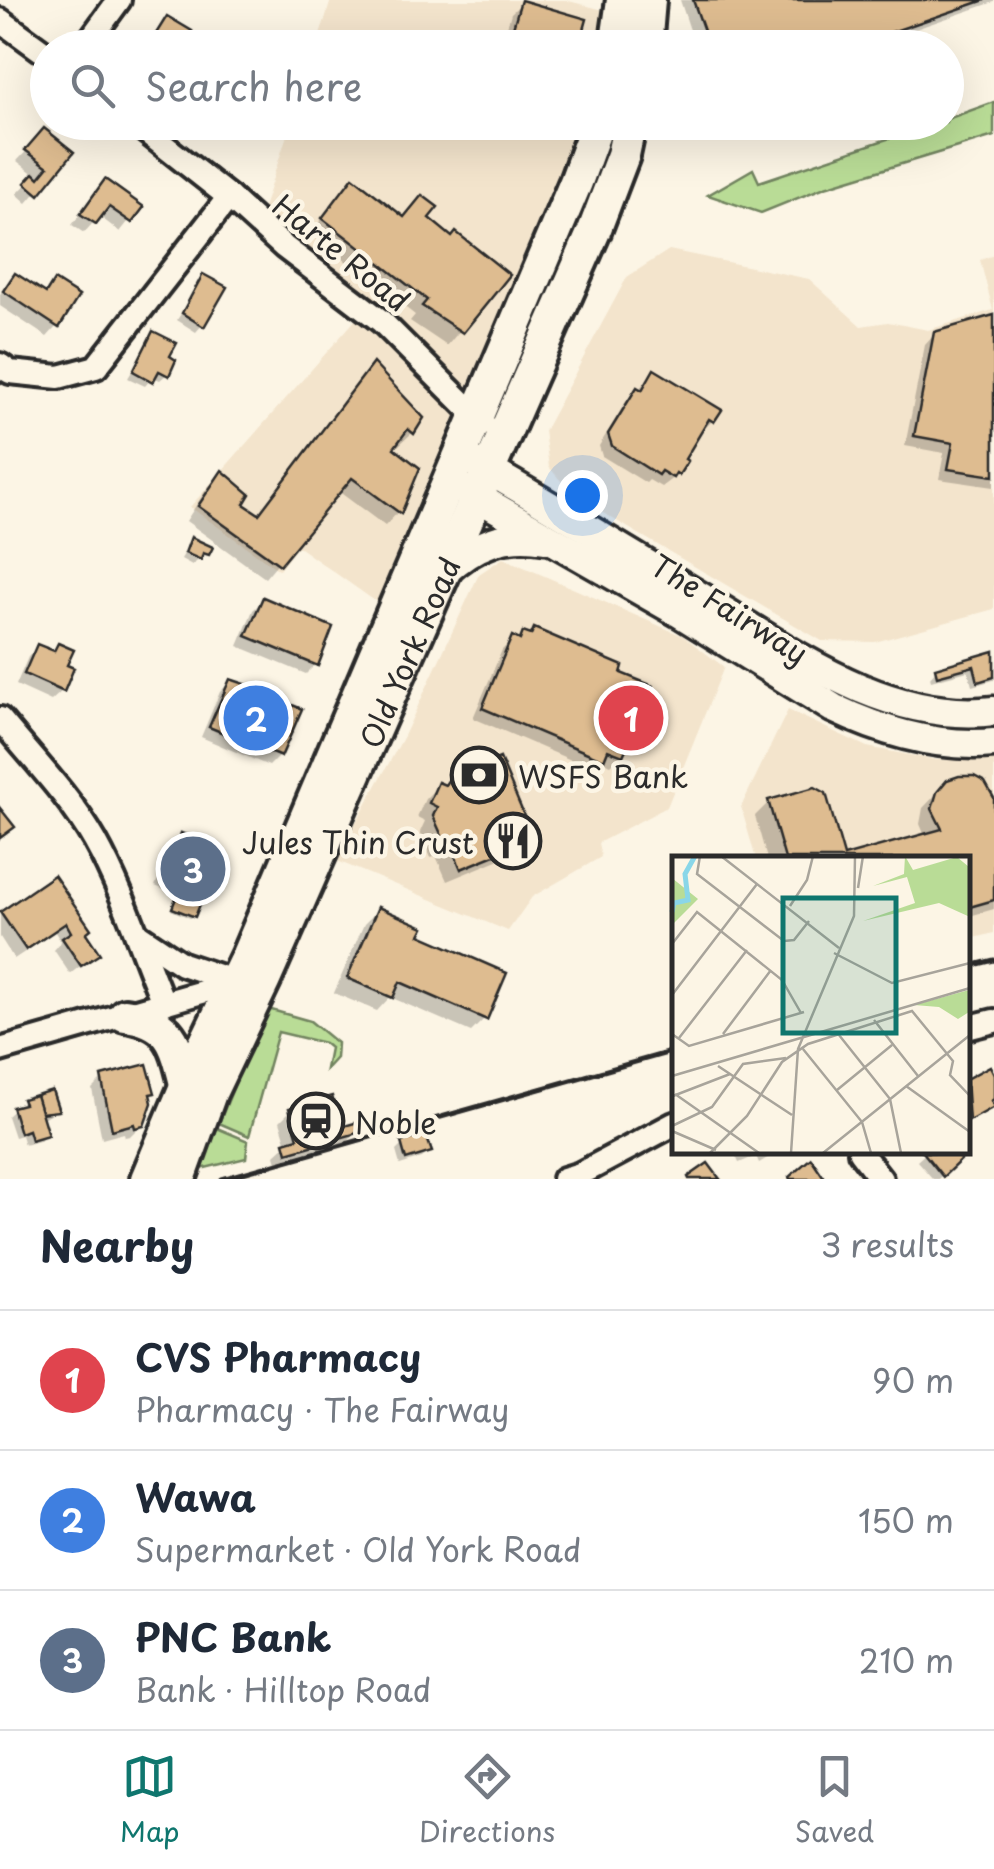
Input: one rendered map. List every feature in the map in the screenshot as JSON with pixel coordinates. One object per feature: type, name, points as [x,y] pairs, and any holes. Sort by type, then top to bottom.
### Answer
[{"type":"highway","points":[[619,30],[623,0]]},
{"type":"highway","points":[[646,30],[649,0]]},
{"type":"highway","name":"Old York Road","points":[[175,1160],[186,1084],[249,984],[443,573],[475,468],[476,417],[591,140]]},
{"type":"highway","name":"Old York Road","points":[[147,1179],[175,1160],[210,1093],[249,984],[475,468],[594,231],[626,140]]},
{"type":"highway","points":[[124,1015],[148,1018],[165,1029],[178,1052],[186,1084]]},
{"type":"main road","name":"The Fairway","points":[[475,468],[567,548],[859,721],[931,740],[994,744]]},
{"type":"main road","name":"The Fairway","points":[[475,468],[850,683],[928,708],[994,711]]},
{"type":"main road","points":[[443,573],[466,552],[506,537],[534,537],[567,548]]},
{"type":"street","points":[[98,30],[120,0]]},
{"type":"street","points":[[0,20],[30,42]]},
{"type":"street","name":"Harte Road","points":[[157,140],[381,321],[476,417]]},
{"type":"street","points":[[0,364],[10,372],[59,377],[96,367],[229,197]]},
{"type":"street","points":[[0,719],[95,840],[164,1004]]},
{"type":"street","points":[[137,934],[182,964],[249,984]]},
{"type":"street","points":[[0,1050],[249,984]]},
{"type":"street","points":[[969,1027],[994,1021]]},
{"type":"street","points":[[564,1179],[672,1125]]},
{"type":"street","points":[[862,1154],[881,1179]]},
{"type":"shaded area","points":[[331,0],[565,0],[607,11],[603,30],[322,30]]},
{"type":"shaded area","points":[[285,140],[577,140],[382,606],[300,548],[279,570],[190,507],[373,300],[262,211]]},
{"type":"shaded area","points":[[669,250],[809,279],[861,326],[888,322],[928,330],[993,310],[980,260],[994,255],[994,609],[875,642],[822,641],[574,496],[549,467],[544,431],[627,277]]},
{"type":"shaded area","points":[[503,558],[683,636],[724,667],[667,807],[598,843],[601,857],[532,897],[508,931],[335,860],[404,736],[479,574]]},
{"type":"shaded area","points":[[788,710],[867,747],[936,760],[994,758],[994,933],[969,939],[969,856],[755,856],[741,807]]},
{"type":"green space","points":[[994,102],[994,136],[825,187],[761,213],[708,195],[753,169],[759,182],[884,140],[964,140],[964,113]]},
{"type":"green space","points":[[268,1009],[310,1021],[337,1043],[336,1058],[326,1069],[330,1048],[324,1043],[278,1032],[249,1136],[219,1123]]},
{"type":"green space","points":[[217,1128],[248,1141],[246,1158],[201,1169]]},
{"type":"building","points":[[521,0],[587,19],[584,30],[512,30]]},
{"type":"building","points":[[693,0],[985,0],[898,30],[704,30]]},
{"type":"building","points":[[167,16],[190,30],[158,30]]},
{"type":"building","points":[[34,140],[59,140],[74,152],[39,195],[25,183],[34,173],[39,178],[48,167],[25,150]]},
{"type":"building","points":[[353,177],[404,217],[422,195],[438,207],[429,218],[452,237],[456,232],[510,275],[463,333],[422,306],[427,300],[322,218]]},
{"type":"building","points":[[105,179],[144,207],[132,223],[109,207],[96,224],[80,214]]},
{"type":"building","points":[[15,273],[46,293],[54,280],[79,296],[59,328],[3,291]]},
{"type":"building","points":[[203,274],[227,287],[204,327],[182,313]]},
{"type":"building","points":[[994,315],[994,476],[948,469],[953,443],[914,436],[934,332]]},
{"type":"building","points":[[153,331],[177,343],[170,356],[176,360],[169,376],[159,371],[153,382],[133,371]]},
{"type":"building","points":[[373,363],[424,418],[414,434],[408,429],[394,448],[420,468],[401,514],[352,478],[280,565],[198,506],[222,470],[250,494],[244,504],[259,514]]},
{"type":"building","points":[[654,369],[722,410],[714,422],[709,419],[685,459],[688,461],[673,478],[661,471],[658,475],[612,446],[608,434],[637,387],[642,390]]},
{"type":"building","points":[[191,537],[213,547],[209,555],[203,553],[201,560],[185,553]]},
{"type":"building","points":[[263,597],[333,627],[318,666],[246,636]]},
{"type":"building","points":[[534,628],[623,666],[621,673],[653,686],[623,756],[608,750],[604,760],[482,708],[512,636],[520,640],[523,632],[531,635]]},
{"type":"building","points":[[58,643],[74,650],[67,665],[74,668],[64,692],[24,674],[37,644],[54,651]]},
{"type":"building","points":[[994,651],[994,677],[978,682],[974,666],[937,676],[935,668]]},
{"type":"building","points":[[230,679],[302,709],[281,757],[209,727]]},
{"type":"building","points":[[500,758],[534,839],[461,869],[433,816],[437,807],[429,803],[438,782],[445,785],[449,779]]},
{"type":"building","points":[[974,776],[985,782],[994,798],[994,900],[969,907],[969,856],[844,856],[942,829],[932,809],[937,792],[947,780]]},
{"type":"building","points":[[815,787],[826,793],[844,856],[784,856],[768,800]]},
{"type":"building","points":[[0,808],[15,827],[0,838]]},
{"type":"building","points":[[181,833],[221,849],[217,859],[223,862],[210,895],[164,876]]},
{"type":"building","points":[[54,875],[91,929],[86,933],[100,954],[81,966],[62,938],[71,932],[66,923],[26,950],[0,912]]},
{"type":"building","points":[[182,883],[205,892],[195,917],[172,908]]},
{"type":"building","points":[[378,907],[424,927],[420,935],[507,973],[487,1020],[400,982],[393,998],[347,978]]},
{"type":"building","points":[[147,1064],[155,1093],[150,1094],[152,1103],[144,1126],[135,1128],[134,1124],[112,1130],[101,1076]]},
{"type":"building","points":[[990,1066],[994,1074],[994,1107],[969,1121],[969,1077]]},
{"type":"building","points":[[52,1090],[59,1111],[41,1113],[36,1095]]},
{"type":"building","points":[[36,1095],[48,1135],[31,1140],[28,1130],[20,1133],[12,1107]]},
{"type":"building","points":[[332,1096],[341,1127],[358,1122],[361,1132],[287,1153],[284,1142],[298,1138],[289,1108]]},
{"type":"building","points":[[426,1135],[432,1152],[406,1160],[401,1142]]},
{"type":"building","points":[[925,1154],[963,1154],[965,1156],[943,1177]]},
{"type":"building","points":[[811,1158],[825,1179],[790,1179],[789,1177]]},
{"type":"building","points":[[708,1163],[720,1179],[689,1179],[688,1177]]},
{"type":"railway","points":[[969,966],[994,960]]},
{"type":"railway","points":[[222,1179],[672,1052]]},
{"type":"place","name":"Wawa","points":[[256,718]]},
{"type":"place","name":"CVS Pharmacy","points":[[631,718]]},
{"type":"place","name":"WSFS Bank","points":[[479,775]]},
{"type":"place","name":"Jules Thin Crust","points":[[513,841]]},
{"type":"place","name":"PNC Bank","points":[[193,869]]},
{"type":"place","name":"Noble","points":[[316,1121]]}]
